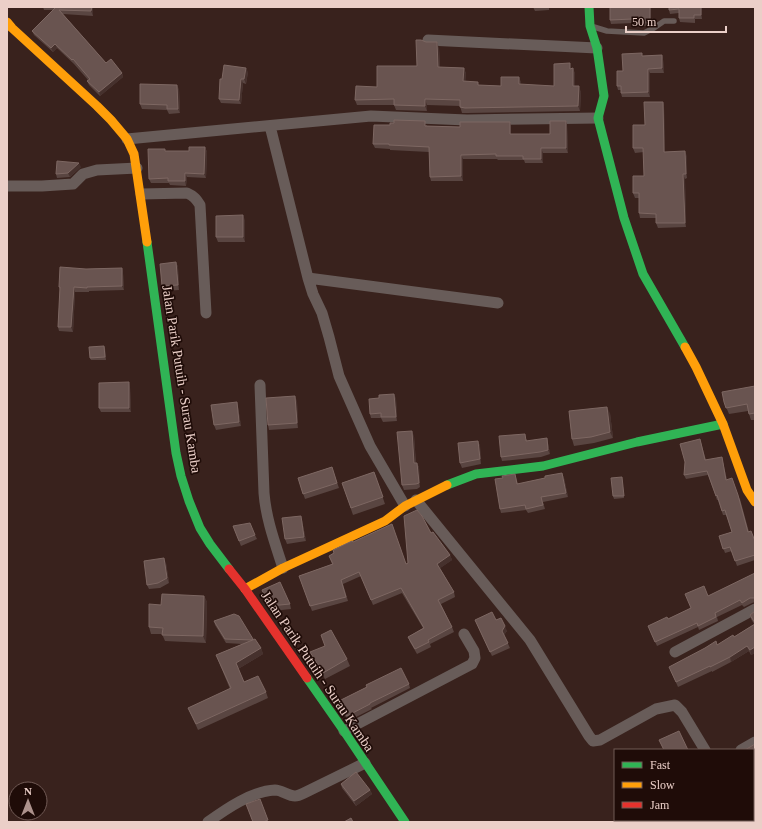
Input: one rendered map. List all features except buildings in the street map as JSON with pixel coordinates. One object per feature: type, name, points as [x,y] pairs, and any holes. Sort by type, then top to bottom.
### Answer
[{"type":"street","points":[[589,7],[590,26],[598,48],[604,96],[598,118],[624,218],[644,274],[696,367],[723,424],[747,490],[755,502]]},
{"type":"street","name":"Jalan Parik Putuih - Surau Kamba","points":[[7,22],[97,106],[127,139],[134,154],[175,445],[181,476],[189,501],[200,528],[210,544],[245,589],[344,731],[405,822]]},
{"type":"street","points":[[428,40],[598,48]]},
{"type":"street","points":[[127,139],[372,116],[467,120],[598,118]]},
{"type":"street","points":[[270,126],[308,278],[313,294],[322,313],[339,376],[370,446],[405,506]]},
{"type":"street","points":[[7,186],[73,184],[83,174],[97,170],[136,168]]},
{"type":"street","points":[[140,194],[186,193],[197,199],[200,205],[206,313]]},
{"type":"street","points":[[308,278],[498,303]]},
{"type":"street","points":[[260,385],[265,506],[283,568]]},
{"type":"street","points":[[245,589],[283,568],[385,521],[405,506],[450,483],[476,474],[543,466],[638,442],[723,424]]},
{"type":"street","points":[[416,500],[530,640],[593,741],[600,740],[656,709],[675,705],[682,712],[705,749]]},
{"type":"street","points":[[674,652],[755,608]]},
{"type":"street","points":[[344,731],[472,664],[475,658],[474,651],[464,634]]},
{"type":"street","points":[[743,749],[755,742]]},
{"type":"street","points":[[208,822],[230,807],[262,792],[278,790],[289,795],[296,796],[365,763]]},
{"type":"lane","points":[[590,26],[607,31],[644,33],[664,21],[674,21]]},
{"type":"traffic: fast","points":[[589,7],[590,26],[597,48],[604,96],[598,118],[624,218],[643,274],[685,347]]},
{"type":"traffic: fast","points":[[147,242],[176,453],[181,476],[200,528],[229,569]]},
{"type":"traffic: fast","points":[[447,485],[476,474],[543,466],[637,442],[723,424]]},
{"type":"traffic: fast","points":[[307,678],[405,822]]},
{"type":"traffic: slow","points":[[7,22],[97,106],[127,139],[134,154],[147,242]]},
{"type":"traffic: slow","points":[[685,347],[723,424],[747,490],[755,502]]},
{"type":"traffic: slow","points":[[245,589],[283,568],[385,521],[405,506],[447,485]]},
{"type":"traffic: jam","points":[[229,569],[245,589],[307,678]]}]
